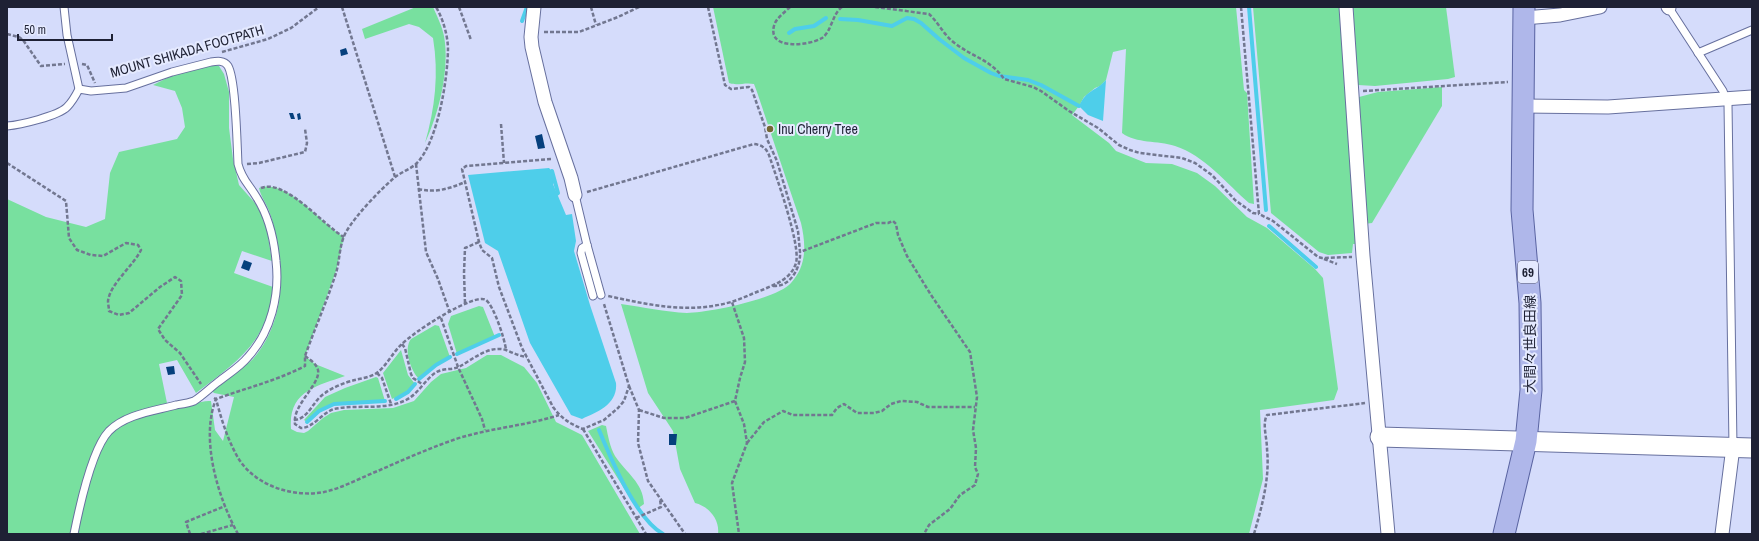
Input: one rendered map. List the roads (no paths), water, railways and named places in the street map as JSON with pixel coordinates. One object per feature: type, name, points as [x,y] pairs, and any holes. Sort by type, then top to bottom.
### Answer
[{"type":"main road","name":"大間々世良田線","points":[[1504,534],[1526,440],[1531,390],[1531,316],[1528,260],[1522,210],[1522,81],[1524,13]]},
{"type":"street","points":[[534,7],[532,47],[545,102],[575,195]]},
{"type":"street","points":[[1346,7],[1375,402],[1380,437],[1388,534]]},
{"type":"street","points":[[1524,13],[1560,15],[1600,7]]},
{"type":"street","points":[[1522,106],[1608,107],[1752,97]]},
{"type":"street","points":[[1380,437],[1526,440],[1752,448]]},
{"type":"street","points":[[1722,534],[1733,447]]},
{"type":"lane","points":[[7,126],[34,120],[66,108],[79,89],[67,35],[64,7]]},
{"type":"lane","points":[[1668,8],[1723,91],[1728,104],[1733,447]]},
{"type":"lane","points":[[1698,53],[1752,30]]},
{"type":"lane","points":[[74,534],[89,475],[99,448],[108,432],[119,424],[135,416],[193,401],[248,358],[265,331],[274,305],[277,276],[272,237],[266,215],[252,190],[241,176],[238,164],[234,99],[228,67],[226,64],[217,61],[198,65],[172,72],[126,88],[91,90],[79,89]]},
{"type":"lane","points":[[575,195],[601,295]]},
{"type":"lane","points":[[587,245],[582,248],[581,253],[593,296]]},
{"type":"water","points":[[1106,80],[1103,121],[1088,115],[1079,106],[1088,93]]},
{"type":"water","points":[[549,168],[552,171],[553,184],[566,215],[572,214],[576,241],[574,251],[616,383],[616,390],[610,402],[600,410],[582,419],[571,415],[530,343],[498,251],[485,243],[468,175]]},
{"type":"waterway","points":[[522,21],[527,7]]},
{"type":"waterway","points":[[1249,7],[1266,210]]},
{"type":"waterway","points":[[789,33],[795,29],[814,26],[826,18]]},
{"type":"waterway","points":[[840,19],[858,20],[892,26],[907,18],[914,19],[964,58],[991,73],[999,76],[1028,80],[1041,85],[1079,106]]},
{"type":"waterway","points":[[552,171],[558,193],[552,197]]},
{"type":"waterway","points":[[1269,226],[1316,267]]},
{"type":"waterway","points":[[457,354],[499,335]]},
{"type":"waterway","points":[[419,379],[436,365],[450,357]]},
{"type":"waterway","points":[[396,399],[408,392],[415,384]]},
{"type":"waterway","points":[[307,422],[319,411],[334,404],[385,401]]},
{"type":"waterway","points":[[599,430],[617,472],[634,502],[643,516],[663,534]]},
{"type":"place","name":"Inu Cherry Tree","points":[[770,129]]}]
